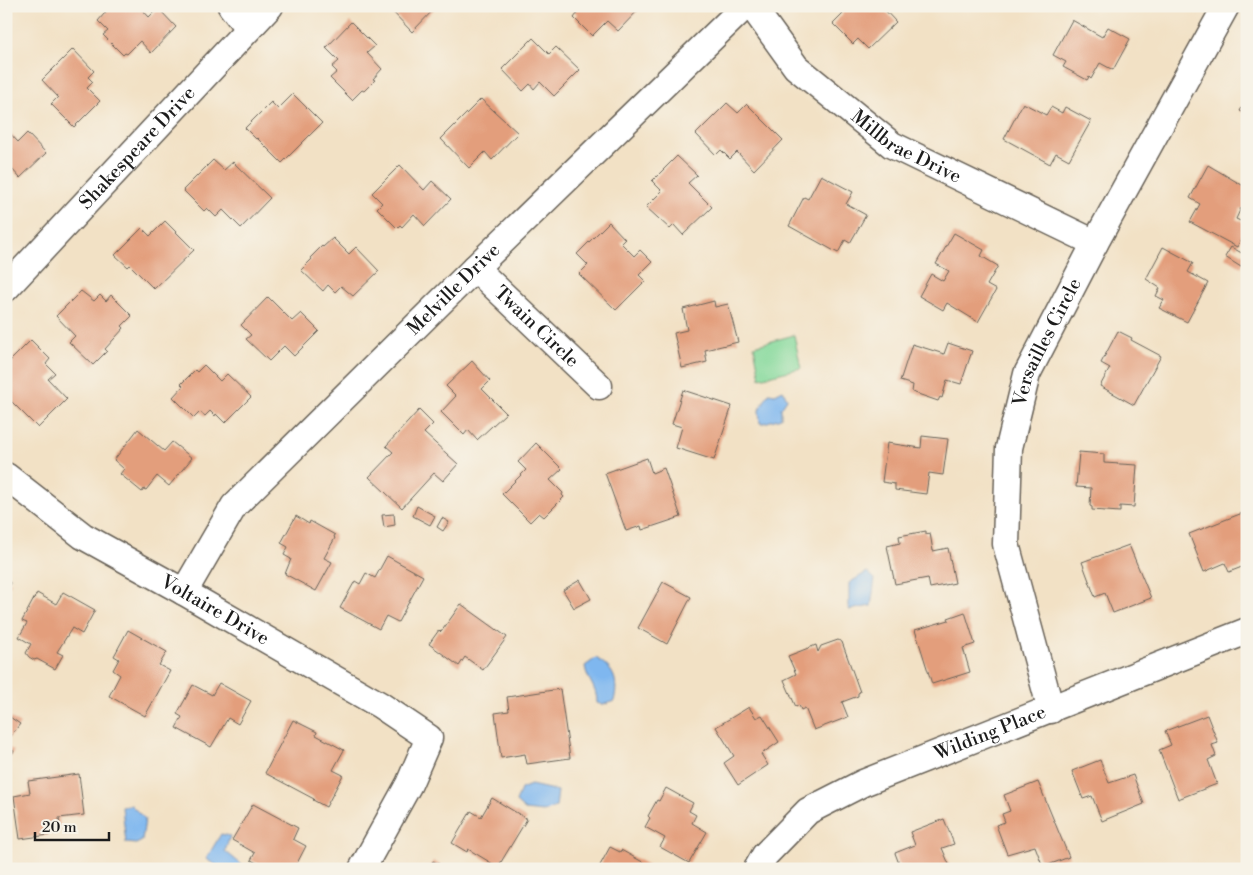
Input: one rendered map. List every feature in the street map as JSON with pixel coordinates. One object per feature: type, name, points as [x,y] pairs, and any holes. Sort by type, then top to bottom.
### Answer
[{"type":"street","points":[[231,6],[248,28]]},
{"type":"street","name":"Shakespeare Drive","points":[[6,288],[270,6]]},
{"type":"street","name":"Melville Drive","points":[[184,592],[234,506],[475,268],[745,6]]},
{"type":"street","name":"Millbrae Drive","points":[[752,6],[796,67],[892,145],[1095,243]]},
{"type":"street","name":"Versailles Circle","points":[[1050,710],[1006,544],[1009,448],[1027,374],[1095,243],[1226,6]]},
{"type":"street","name":"Twain Circle","points":[[475,268],[599,386]]},
{"type":"street","name":"Voltaire Drive","points":[[6,476],[83,536],[380,705],[429,738],[409,784],[362,869]]},
{"type":"street","name":"Wilding Place","points":[[756,869],[765,855],[808,811],[863,783],[1247,631]]},
{"type":"green space","points":[[794,335],[801,368],[760,378],[754,346]]},
{"type":"water","points":[[783,390],[787,399],[781,408],[781,418],[760,423],[759,410],[769,393],[775,394]]},
{"type":"water","points":[[867,572],[875,579],[871,606],[849,610],[849,583]]},
{"type":"water","points":[[596,658],[611,671],[616,687],[614,701],[603,705],[597,703],[597,697],[585,666]]},
{"type":"water","points":[[531,785],[558,791],[556,807],[543,812],[525,810],[516,802],[521,789]]},
{"type":"water","points":[[131,805],[145,819],[142,841],[136,844],[126,843],[122,807]]},
{"type":"water","points":[[221,834],[230,836],[225,851],[242,865],[239,869],[222,869],[206,859]]},
{"type":"building","points":[[111,6],[139,6],[149,17],[158,8],[176,27],[151,53],[140,41],[127,54],[123,55],[103,35],[108,31],[98,21]]},
{"type":"building","points":[[384,6],[437,6],[412,32],[388,7],[386,9]]},
{"type":"building","points":[[570,6],[642,6],[618,31],[607,21],[592,36],[574,18],[577,14]]},
{"type":"building","points":[[835,6],[881,6],[896,22],[868,49],[858,39],[853,44],[833,24],[843,14]]},
{"type":"building","points":[[1072,20],[1102,37],[1108,27],[1130,39],[1113,70],[1100,63],[1091,79],[1089,77],[1087,80],[1063,67],[1066,62],[1053,55]]},
{"type":"building","points":[[351,22],[375,46],[367,53],[382,69],[373,79],[375,80],[352,100],[330,78],[337,72],[332,67],[339,61],[326,48]]},
{"type":"building","points":[[533,38],[549,54],[556,47],[580,70],[554,96],[540,82],[534,89],[530,84],[523,91],[502,69]]},
{"type":"building","points":[[73,49],[94,71],[88,77],[93,82],[87,88],[100,101],[74,127],[51,104],[58,97],[42,80]]},
{"type":"building","points":[[293,94],[322,123],[282,163],[245,128],[271,102],[278,109]]},
{"type":"building","points":[[481,99],[518,133],[492,160],[485,152],[469,168],[441,139]]},
{"type":"building","points":[[1247,99],[1247,114],[1240,111]]},
{"type":"building","points":[[727,103],[738,113],[747,104],[783,140],[754,170],[737,152],[730,159],[721,150],[716,155],[696,134]]},
{"type":"building","points":[[1023,103],[1046,115],[1051,107],[1062,113],[1065,107],[1091,121],[1069,160],[1056,153],[1050,164],[1004,139]]},
{"type":"building","points":[[6,129],[18,142],[27,133],[46,153],[20,178],[11,168],[6,172]]},
{"type":"building","points":[[677,156],[697,175],[688,183],[712,207],[683,235],[674,225],[670,229],[646,207],[662,191],[652,181]]},
{"type":"building","points":[[213,160],[224,170],[233,162],[270,198],[241,228],[223,210],[216,217],[207,208],[204,211],[183,190]]},
{"type":"building","points":[[400,165],[424,190],[432,181],[451,199],[425,226],[414,214],[402,227],[400,225],[397,228],[377,208],[382,203],[372,193]]},
{"type":"building","points":[[1208,165],[1247,188],[1247,211],[1241,208],[1236,219],[1247,224],[1247,228],[1237,247],[1190,222],[1200,204],[1190,198]]},
{"type":"building","points":[[821,175],[853,192],[846,204],[866,215],[850,243],[845,240],[838,253],[789,226],[804,197],[808,199]]},
{"type":"building","points":[[165,221],[194,250],[154,289],[130,265],[128,267],[115,255],[142,228],[150,236]]},
{"type":"building","points":[[609,222],[625,239],[621,243],[634,256],[640,250],[652,262],[639,275],[645,281],[616,310],[579,274],[588,265],[577,254]]},
{"type":"building","points":[[954,233],[984,250],[981,256],[998,266],[987,285],[996,290],[978,322],[947,303],[943,310],[919,296],[931,274],[943,281],[949,271],[936,264]]},
{"type":"building","points":[[333,238],[349,254],[356,247],[379,271],[353,296],[341,286],[335,292],[328,285],[323,291],[301,270],[322,246]]},
{"type":"building","points":[[1163,247],[1193,263],[1188,272],[1208,283],[1187,322],[1159,308],[1164,300],[1156,296],[1160,288],[1146,279]]},
{"type":"building","points":[[1231,247],[1247,256],[1241,267],[1225,257]]},
{"type":"building","points":[[81,291],[94,301],[100,295],[106,301],[111,295],[132,316],[105,349],[107,351],[93,365],[69,342],[75,336],[56,316]]},
{"type":"building","points":[[268,297],[292,321],[301,313],[319,331],[294,356],[284,346],[269,361],[246,339],[251,335],[241,325]]},
{"type":"building","points":[[714,301],[715,307],[728,304],[738,342],[705,350],[707,362],[682,368],[674,333],[687,330],[683,309]]},
{"type":"building","points":[[1118,331],[1161,356],[1134,405],[1100,386],[1110,368],[1101,363]]},
{"type":"building","points":[[31,340],[50,359],[46,364],[55,373],[48,379],[67,399],[38,428],[6,396],[6,386],[10,381],[6,377],[6,365]]},
{"type":"building","points":[[948,343],[972,351],[961,384],[947,380],[942,398],[940,397],[938,401],[912,392],[913,385],[900,381],[912,344],[944,354]]},
{"type":"building","points":[[472,361],[490,381],[482,389],[506,413],[477,440],[468,430],[464,435],[441,412],[456,396],[446,386]]},
{"type":"building","points":[[204,365],[220,381],[227,374],[251,397],[225,423],[210,411],[205,416],[200,412],[194,418],[173,397],[183,386],[181,384],[195,370],[197,372]]},
{"type":"building","points":[[683,390],[732,406],[714,460],[676,448],[682,427],[672,424]]},
{"type":"building","points":[[419,410],[433,424],[424,433],[458,464],[443,481],[434,473],[402,508],[369,477],[393,452],[386,446]]},
{"type":"building","points":[[138,429],[164,451],[172,442],[192,458],[169,486],[157,476],[146,490],[144,489],[142,492],[120,474],[124,469],[114,460]]},
{"type":"building","points":[[922,436],[948,439],[943,475],[929,473],[926,494],[895,490],[895,484],[882,482],[887,443],[921,448]]},
{"type":"building","points":[[536,443],[562,469],[550,480],[563,493],[564,497],[544,517],[539,513],[530,522],[502,494],[526,470],[518,462]]},
{"type":"building","points":[[1079,452],[1104,454],[1104,463],[1137,465],[1134,507],[1120,506],[1120,512],[1092,510],[1090,506],[1091,488],[1076,487]]},
{"type":"building","points":[[647,458],[652,473],[664,468],[681,517],[642,530],[641,526],[626,531],[605,473]]},
{"type":"building","points":[[417,506],[435,516],[430,525],[413,516]]},
{"type":"building","points":[[1245,512],[1247,518],[1247,565],[1229,572],[1225,563],[1204,572],[1189,534]]},
{"type":"building","points":[[394,514],[395,525],[384,527],[382,515]]},
{"type":"building","points":[[296,516],[309,524],[310,521],[335,535],[324,558],[332,562],[316,591],[285,574],[291,559],[284,555],[288,547],[281,543]]},
{"type":"building","points":[[442,518],[449,522],[443,531],[437,527]]},
{"type":"building","points":[[926,531],[926,534],[930,533],[933,551],[948,548],[955,583],[930,588],[928,578],[895,584],[887,546],[900,543],[899,536]]},
{"type":"building","points":[[1129,545],[1151,598],[1113,613],[1105,593],[1095,597],[1082,562]]},
{"type":"building","points":[[387,556],[423,576],[398,622],[386,616],[379,629],[340,608],[355,581],[360,584],[366,573],[375,578]]},
{"type":"building","points":[[6,578],[11,584],[6,588]]},
{"type":"building","points":[[580,580],[591,599],[574,608],[563,590]]},
{"type":"building","points":[[663,582],[691,597],[667,644],[638,628]]},
{"type":"building","points":[[63,592],[95,610],[82,634],[72,628],[57,652],[63,655],[55,669],[37,659],[34,660],[29,657],[26,653],[31,644],[19,637],[27,623],[22,621],[37,593],[56,604]]},
{"type":"building","points":[[461,604],[507,637],[483,670],[465,657],[459,666],[429,644],[439,630],[441,632]]},
{"type":"building","points":[[965,612],[975,644],[963,648],[970,672],[932,684],[915,630],[949,620],[948,618]]},
{"type":"building","points":[[128,630],[167,652],[159,665],[170,671],[145,716],[109,696],[120,675],[113,670],[119,659],[114,656]]},
{"type":"building","points":[[838,640],[842,642],[860,692],[858,696],[842,702],[848,717],[814,730],[805,708],[801,710],[799,705],[796,707],[784,680],[796,674],[788,656],[816,645],[818,652],[821,646]]},
{"type":"building","points":[[219,683],[251,701],[238,724],[228,718],[211,747],[176,728],[182,717],[177,714],[193,685],[212,695]]},
{"type":"building","points":[[560,689],[570,758],[527,764],[525,754],[501,758],[495,713],[509,711],[507,697]]},
{"type":"building","points":[[749,707],[756,718],[762,715],[779,742],[761,754],[768,765],[738,785],[724,763],[734,756],[716,727]]},
{"type":"building","points":[[1207,715],[1218,743],[1212,745],[1216,756],[1208,760],[1217,784],[1178,799],[1159,750],[1171,745],[1165,731]]},
{"type":"building","points":[[6,716],[20,724],[6,742]]},
{"type":"building","points":[[293,720],[317,732],[316,735],[344,750],[333,770],[343,775],[326,807],[265,773]]},
{"type":"building","points":[[6,746],[14,751],[6,762]]},
{"type":"building","points":[[1100,760],[1109,783],[1133,775],[1144,804],[1102,821],[1092,796],[1083,799],[1072,771]]},
{"type":"building","points":[[79,774],[84,815],[59,818],[60,827],[48,829],[49,835],[20,839],[14,796],[30,793],[28,781]]},
{"type":"building","points":[[1038,782],[1069,857],[1043,867],[1035,846],[1007,854],[996,825],[1005,822],[1002,814],[1010,811],[1004,795]]},
{"type":"building","points":[[666,788],[693,803],[689,811],[696,815],[692,823],[707,832],[689,863],[660,847],[665,838],[645,827],[650,818],[648,816]]},
{"type":"building","points":[[492,798],[527,819],[498,867],[468,849],[467,852],[452,843],[471,811],[481,817]]},
{"type":"building","points":[[253,804],[298,828],[293,839],[306,846],[294,869],[260,869],[262,866],[251,860],[255,853],[232,840]]},
{"type":"building","points":[[944,819],[954,844],[942,848],[951,869],[901,869],[895,853],[915,845],[910,832]]},
{"type":"building","points":[[610,847],[620,852],[621,850],[648,865],[646,869],[598,869]]},
{"type":"building","points":[[433,861],[448,869],[429,869]]},
{"type":"building","points":[[18,864],[29,869],[16,869]]}]
